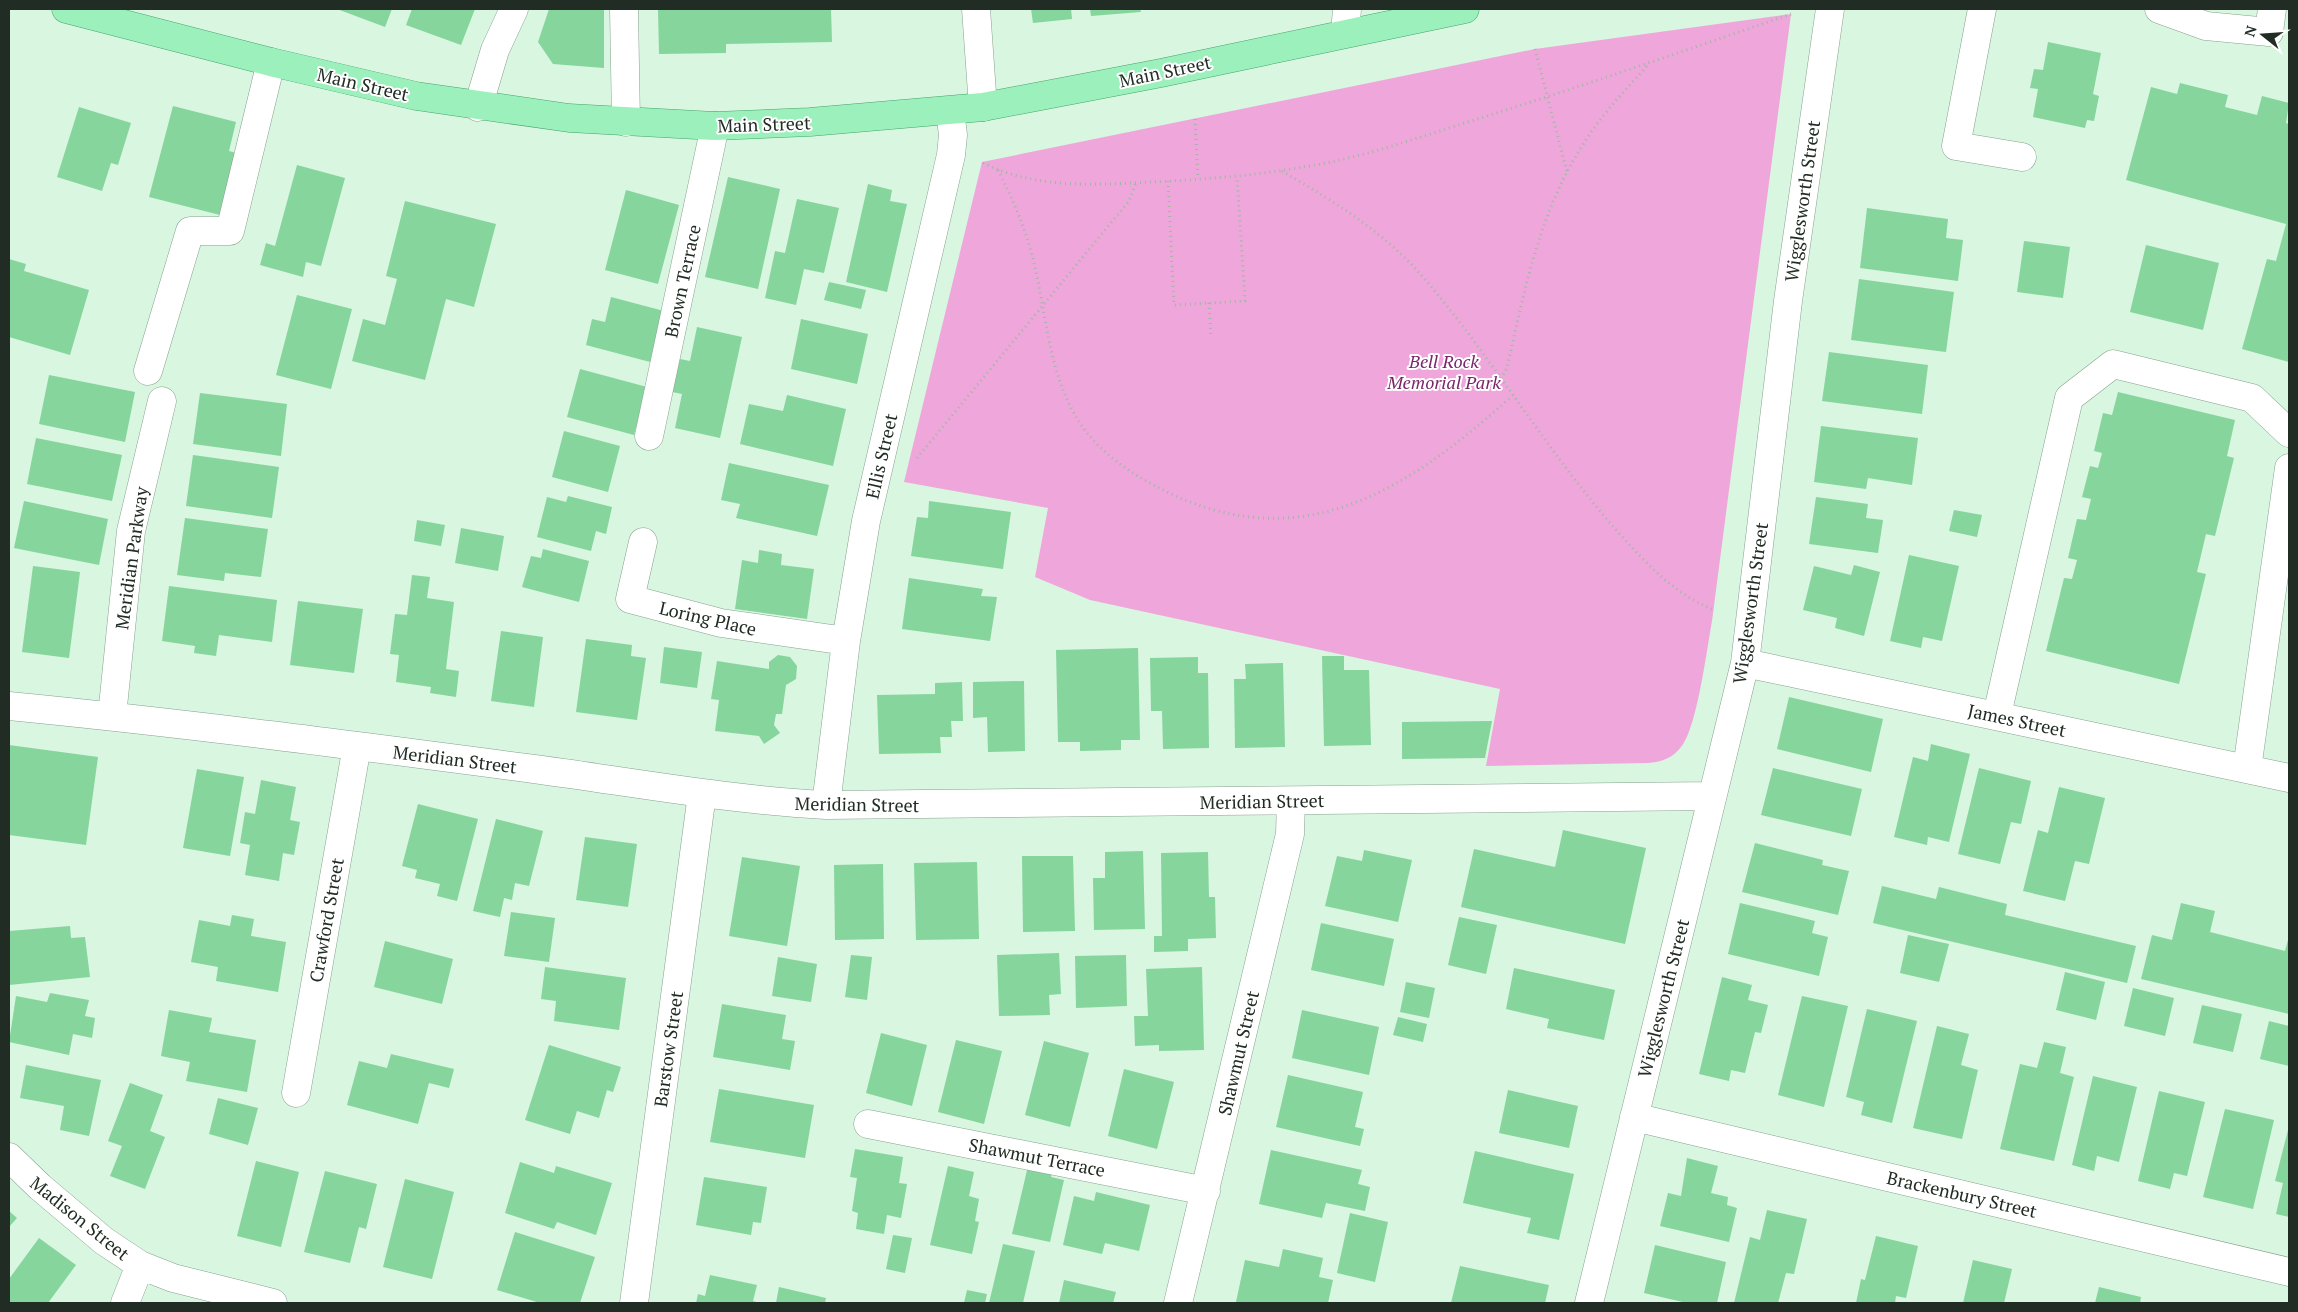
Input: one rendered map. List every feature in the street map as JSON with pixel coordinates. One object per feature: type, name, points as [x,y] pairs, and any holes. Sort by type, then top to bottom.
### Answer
[{"type":"main road","name":"Main Street","points":[[66,9],[355,83],[478,107],[569,118],[715,126],[810,122],[983,107],[1161,73],[1346,21],[1465,9]]},
{"type":"street","points":[[478,107],[495,50],[514,9]]},
{"type":"street","points":[[624,9],[626,122]]},
{"type":"street","points":[[976,9],[983,107]]},
{"type":"street","name":"Wigglesworth Street","points":[[1589,1303],[1745,663],[1788,301],[1830,9]]},
{"type":"street","points":[[1982,9],[1956,146],[2022,157]]},
{"type":"street","points":[[2159,9],[2206,26],[2269,32],[2272,9]]},
{"type":"street","points":[[148,371],[190,231],[230,231],[271,62]]},
{"type":"street","name":"Ellis Street","points":[[826,805],[846,641],[866,521],[951,155],[953,135],[950,111]]},
{"type":"street","name":"Brown Terrace","points":[[650,436],[715,126]]},
{"type":"street","points":[[1997,716],[2069,398],[2113,364],[2252,398],[2289,433]]},
{"type":"street","name":"Meridian Parkway","points":[[112,716],[132,531],[162,401]]},
{"type":"street","points":[[2246,768],[2289,468]]},
{"type":"street","name":"Loring Place","points":[[643,542],[630,599],[721,623],[846,641]]},
{"type":"street","name":"James Street","points":[[1745,663],[2289,778]]},
{"type":"street","name":"Meridian Street","points":[[9,706],[112,716],[358,746],[702,794],[826,805],[1712,796]]},
{"type":"street","name":"Crawford Street","points":[[296,1093],[358,746]]},
{"type":"street","name":"Barstow Street","points":[[634,1303],[702,794]]},
{"type":"street","name":"Shawmut Street","points":[[1178,1303],[1290,834],[1291,801]]},
{"type":"street","name":"Brackenbury Street","points":[[1634,1117],[2289,1272]]},
{"type":"street","name":"Shawmut Terrace","points":[[868,1124],[1206,1191]]},
{"type":"street","name":"Madison Street","points":[[9,1157],[40,1187],[104,1242],[140,1265],[173,1278],[273,1303]]},
{"type":"street","points":[[125,1303],[140,1265]]},
{"type":"path","points":[[982,162],[997,170],[1040,181],[1109,185],[1237,177],[1282,171],[1369,152],[1549,98],[1791,14]]},
{"type":"path","points":[[1535,49],[1567,172]]},
{"type":"path","points":[[1501,379],[1507,368],[1528,272],[1539,236],[1567,172],[1596,124],[1649,63]]},
{"type":"path","points":[[1195,119],[1198,179]]},
{"type":"path","points":[[997,170],[1020,216],[1030,249],[1042,306],[1064,392],[1075,415],[1098,445],[1149,483],[1175,496],[1238,516],[1260,519],[1304,516],[1331,510],[1379,494],[1431,463],[1477,427],[1512,396]]},
{"type":"path","points":[[1282,171],[1360,219],[1399,254],[1437,295],[1591,501],[1634,549],[1679,593],[1714,610]]},
{"type":"path","points":[[1168,181],[1174,305],[1209,303],[1245,300],[1237,177]]},
{"type":"path","points":[[914,463],[1129,201],[1136,183]]},
{"type":"path","points":[[1209,303],[1211,337]]},
{"type":"green space","name":"Bell Rock Memorial Park","points":[[1791,14],[1712,621],[1701,687],[1692,724],[1687,738],[1681,747],[1670,757],[1658,762],[1648,763],[1486,766],[1500,689],[1090,600],[1035,577],[1048,508],[904,482],[982,162],[1535,49]]},
{"type":"building","points":[[337,9],[392,9],[385,27]]},
{"type":"building","points":[[412,9],[475,9],[461,45],[406,25]]},
{"type":"building","points":[[549,9],[604,9],[604,68],[553,64],[538,42]]},
{"type":"building","points":[[658,9],[831,9],[832,42],[726,44],[726,53],[659,54]]},
{"type":"building","points":[[1031,9],[1071,9],[1072,19],[1033,23]]},
{"type":"building","points":[[1090,9],[1140,9],[1141,12],[1091,16]]},
{"type":"building","points":[[2048,42],[2101,53],[2093,94],[2099,96],[2094,121],[2087,120],[2085,128],[2033,117],[2038,89],[2030,88],[2034,69],[2043,70]]},
{"type":"building","points":[[2180,83],[2228,95],[2225,107],[2257,115],[2262,96],[2289,103],[2286,123],[2289,124],[2289,362],[2242,349],[2267,259],[2276,261],[2286,224],[2126,180],[2151,87],[2177,94]]},
{"type":"building","points":[[173,106],[236,122],[229,151],[240,154],[224,216],[149,197]]},
{"type":"building","points":[[79,107],[131,123],[118,165],[111,163],[102,191],[57,177]]},
{"type":"building","points":[[297,165],[345,178],[321,266],[306,262],[303,277],[260,265],[266,243],[275,246]]},
{"type":"building","points":[[728,177],[780,189],[758,289],[705,277]]},
{"type":"building","points":[[868,184],[892,190],[890,201],[907,204],[887,292],[846,282]]},
{"type":"building","points":[[626,190],[679,205],[658,284],[605,270]]},
{"type":"building","points":[[797,199],[839,208],[824,273],[804,269],[796,305],[765,298],[775,251],[785,253]]},
{"type":"building","points":[[405,201],[496,224],[474,307],[446,299],[425,380],[352,361],[363,319],[385,325],[397,279],[386,276]]},
{"type":"building","points":[[1867,208],[1948,219],[1946,238],[1963,240],[1958,281],[1860,268]]},
{"type":"building","points":[[2024,241],[2070,247],[2063,298],[2017,292]]},
{"type":"building","points":[[2146,245],[2219,263],[2203,330],[2130,312]]},
{"type":"building","points":[[9,259],[26,264],[24,271],[89,290],[70,355],[9,337]]},
{"type":"building","points":[[1859,279],[1954,292],[1946,352],[1851,340]]},
{"type":"building","points":[[829,282],[866,290],[861,309],[824,300]]},
{"type":"building","points":[[297,295],[352,309],[331,389],[276,375]]},
{"type":"building","points":[[611,297],[664,311],[650,362],[586,345],[592,319],[605,322]]},
{"type":"building","points":[[801,319],[868,334],[857,384],[791,369]]},
{"type":"building","points":[[697,327],[742,337],[720,438],[675,428],[682,394],[672,392],[680,359],[690,361]]},
{"type":"building","points":[[1829,352],[1928,365],[1922,414],[1822,401]]},
{"type":"building","points":[[580,369],[647,387],[634,435],[567,417]]},
{"type":"building","points":[[49,375],[135,392],[125,442],[39,424]]},
{"type":"building","points":[[2118,392],[2235,420],[2227,456],[2234,458],[2215,536],[2206,534],[2197,572],[2206,574],[2179,684],[2046,651],[2064,578],[2072,579],[2077,560],[2068,558],[2077,519],[2086,520],[2091,499],[2082,497],[2090,466],[2098,468],[2102,453],[2094,451],[2103,413],[2112,415]]},
{"type":"building","points":[[200,393],[287,404],[281,456],[193,444]]},
{"type":"building","points":[[787,395],[846,409],[833,466],[740,444],[749,404],[783,411]]},
{"type":"building","points":[[1821,426],[1918,438],[1912,485],[1868,478],[1866,489],[1814,482]]},
{"type":"building","points":[[564,431],[620,446],[608,492],[552,477]]},
{"type":"building","points":[[36,438],[122,455],[112,501],[27,484]]},
{"type":"building","points":[[193,455],[279,467],[272,518],[186,506]]},
{"type":"building","points":[[729,463],[829,485],[817,536],[736,518],[740,504],[721,500]]},
{"type":"building","points":[[568,496],[612,507],[606,534],[596,531],[591,551],[537,537],[547,497],[566,502]]},
{"type":"building","points":[[1816,497],[1868,504],[1866,518],[1883,520],[1878,553],[1809,544]]},
{"type":"building","points":[[24,501],[108,519],[99,565],[14,548]]},
{"type":"building","points":[[929,501],[1011,512],[1003,569],[911,556],[917,517],[928,518]]},
{"type":"building","points":[[1954,510],[1982,515],[1977,537],[1949,531]]},
{"type":"building","points":[[185,518],[268,529],[261,577],[225,573],[224,581],[177,575]]},
{"type":"building","points":[[417,520],[445,525],[441,546],[414,541]]},
{"type":"building","points":[[461,528],[504,536],[498,571],[455,563]]},
{"type":"building","points":[[543,549],[589,561],[579,602],[522,587],[531,556],[541,558]]},
{"type":"building","points":[[759,550],[782,554],[781,565],[814,569],[807,619],[735,609],[742,560],[758,563]]},
{"type":"building","points":[[1909,555],[1959,566],[1942,641],[1923,637],[1921,648],[1890,641]]},
{"type":"building","points":[[1854,565],[1880,572],[1864,636],[1835,628],[1837,618],[1803,610],[1814,566],[1851,575]]},
{"type":"building","points":[[33,566],[80,572],[69,658],[22,652]]},
{"type":"building","points":[[412,575],[430,577],[427,598],[454,602],[446,669],[459,671],[456,697],[430,693],[431,687],[396,682],[399,655],[390,654],[395,614],[407,615]]},
{"type":"building","points":[[909,578],[983,589],[981,596],[997,597],[990,641],[902,629]]},
{"type":"building","points":[[169,586],[277,600],[272,642],[219,635],[216,656],[194,653],[195,646],[162,641]]},
{"type":"building","points":[[298,601],[363,609],[354,673],[290,665]]},
{"type":"building","points":[[501,631],[543,637],[534,707],[491,701]]},
{"type":"building","points":[[586,639],[632,645],[631,656],[646,658],[637,720],[576,712]]},
{"type":"building","points":[[664,647],[702,652],[697,688],[660,683]]},
{"type":"building","points":[[1138,648],[1140,740],[1121,740],[1121,750],[1080,751],[1080,742],[1058,742],[1056,650]]},
{"type":"building","points":[[778,655],[790,657],[797,666],[796,679],[786,685],[782,714],[776,714],[774,725],[780,733],[764,744],[759,736],[715,731],[719,700],[711,699],[717,661],[769,669],[769,662]]},
{"type":"building","points":[[1322,656],[1344,656],[1344,670],[1369,670],[1371,745],[1324,746]]},
{"type":"building","points":[[1198,657],[1198,673],[1208,673],[1209,748],[1163,749],[1162,711],[1151,711],[1150,658]]},
{"type":"building","points":[[1283,663],[1285,747],[1235,748],[1234,679],[1246,679],[1245,664]]},
{"type":"building","points":[[1024,681],[1025,751],[988,752],[987,717],[973,718],[973,682]]},
{"type":"building","points":[[962,682],[963,721],[951,721],[952,737],[940,737],[941,753],[879,754],[877,695],[935,694],[935,683]]},
{"type":"building","points":[[1789,697],[1883,719],[1871,772],[1777,749]]},
{"type":"building","points":[[1492,721],[1485,758],[1402,759],[1402,722]]},
{"type":"building","points":[[1931,744],[1970,754],[1949,842],[1928,837],[1927,845],[1894,837],[1913,757],[1928,761]]},
{"type":"building","points":[[9,745],[98,757],[86,845],[9,835]]},
{"type":"building","points":[[1773,768],[1862,789],[1851,836],[1761,815]]},
{"type":"building","points":[[1979,768],[2031,781],[2021,824],[2011,822],[2000,864],[1958,854]]},
{"type":"building","points":[[197,769],[244,777],[230,856],[183,848]]},
{"type":"building","points":[[261,780],[296,787],[290,820],[300,822],[294,855],[283,853],[279,881],[245,875],[250,845],[240,843],[245,812],[255,814]]},
{"type":"building","points":[[2059,787],[2105,798],[2089,864],[2075,861],[2065,901],[2023,891],[2038,830],[2048,833]]},
{"type":"building","points":[[418,804],[478,819],[457,901],[437,896],[440,884],[415,878],[417,870],[402,866]]},
{"type":"building","points":[[496,819],[543,831],[529,886],[515,883],[512,900],[504,898],[500,917],[473,911]]},
{"type":"building","points":[[1563,830],[1646,848],[1625,944],[1461,907],[1474,849],[1555,867]]},
{"type":"building","points":[[585,837],[637,844],[628,907],[576,900]]},
{"type":"building","points":[[1755,843],[1823,860],[1822,865],[1849,871],[1838,915],[1742,892]]},
{"type":"building","points":[[1364,850],[1412,860],[1398,922],[1325,906],[1337,856],[1362,861]]},
{"type":"building","points":[[1143,851],[1145,929],[1094,930],[1093,878],[1105,878],[1105,852]]},
{"type":"building","points":[[1208,852],[1209,897],[1215,897],[1216,938],[1188,939],[1188,951],[1154,952],[1154,936],[1162,936],[1161,853]]},
{"type":"building","points":[[1022,856],[1073,856],[1075,931],[1023,932]]},
{"type":"building","points":[[742,857],[800,866],[787,946],[729,936]]},
{"type":"building","points":[[977,862],[979,939],[916,940],[914,863]]},
{"type":"building","points":[[883,864],[884,939],[835,940],[834,865]]},
{"type":"building","points":[[1882,886],[1936,899],[1939,887],[2007,904],[2005,915],[2136,946],[2127,983],[1873,923]]},
{"type":"building","points":[[1740,903],[1815,921],[1812,933],[1828,937],[1819,976],[1728,954]]},
{"type":"building","points":[[2181,903],[2215,911],[2210,932],[2285,951],[2289,936],[2289,1014],[2141,979],[2152,935],[2172,940]]},
{"type":"building","points":[[511,912],[555,918],[549,962],[504,956]]},
{"type":"building","points":[[232,915],[254,919],[251,936],[286,942],[278,992],[216,981],[218,967],[191,962],[199,920],[230,926]]},
{"type":"building","points":[[1459,917],[1497,925],[1486,974],[1448,965]]},
{"type":"building","points":[[1321,923],[1394,939],[1384,986],[1311,970]]},
{"type":"building","points":[[70,926],[71,938],[85,937],[90,977],[9,985],[9,931]]},
{"type":"building","points":[[1908,935],[1949,944],[1939,982],[1900,973]]},
{"type":"building","points":[[385,941],[453,959],[442,1004],[374,987]]},
{"type":"building","points":[[1059,953],[1061,994],[1049,995],[1050,1015],[999,1016],[997,955]]},
{"type":"building","points":[[851,955],[872,957],[867,1000],[845,997]]},
{"type":"building","points":[[1126,955],[1127,1006],[1076,1008],[1075,956]]},
{"type":"building","points":[[778,957],[817,964],[811,1002],[772,996]]},
{"type":"building","points":[[545,967],[626,978],[619,1030],[554,1021],[556,1001],[541,999]]},
{"type":"building","points":[[1202,967],[1204,1050],[1159,1051],[1159,1045],[1135,1046],[1134,1016],[1148,1016],[1146,969]]},
{"type":"building","points":[[1514,968],[1615,990],[1604,1040],[1547,1028],[1549,1019],[1506,1009]]},
{"type":"building","points":[[2065,972],[2105,982],[2096,1020],[2056,1010]]},
{"type":"building","points":[[1722,977],[1752,985],[1748,1000],[1768,1005],[1761,1033],[1755,1032],[1745,1073],[1731,1070],[1729,1081],[1699,1074]]},
{"type":"building","points":[[1406,982],[1435,988],[1429,1018],[1400,1012]]},
{"type":"building","points":[[2133,988],[2174,998],[2165,1036],[2124,1026]]},
{"type":"building","points":[[50,993],[89,1000],[85,1016],[95,1018],[92,1038],[73,1034],[69,1055],[9,1042],[16,996],[47,1002]]},
{"type":"building","points":[[1802,996],[1848,1006],[1824,1107],[1778,1095]]},
{"type":"building","points":[[722,1004],[786,1015],[782,1039],[795,1041],[790,1070],[713,1057]]},
{"type":"building","points":[[2202,1005],[2242,1014],[2233,1052],[2193,1043]]},
{"type":"building","points":[[1867,1009],[1917,1021],[1892,1123],[1861,1115],[1864,1102],[1846,1097]]},
{"type":"building","points":[[169,1010],[212,1018],[209,1032],[256,1040],[247,1092],[186,1081],[190,1062],[161,1056]]},
{"type":"building","points":[[1302,1010],[1379,1027],[1369,1075],[1292,1058]]},
{"type":"building","points":[[1398,1017],[1427,1024],[1423,1042],[1393,1035]]},
{"type":"building","points":[[2269,1021],[2289,1026],[2289,1066],[2260,1059]]},
{"type":"building","points":[[1937,1026],[1969,1034],[1961,1065],[1978,1070],[1962,1139],[1913,1128]]},
{"type":"building","points":[[881,1033],[927,1045],[912,1106],[866,1093]]},
{"type":"building","points":[[956,1040],[1002,1051],[984,1124],[938,1112]]},
{"type":"building","points":[[1044,1041],[1089,1053],[1070,1127],[1025,1115]]},
{"type":"building","points":[[2044,1042],[2066,1047],[2060,1073],[2074,1077],[2054,1161],[2000,1149],[2020,1064],[2037,1068]]},
{"type":"building","points":[[549,1045],[621,1067],[613,1092],[607,1090],[599,1118],[577,1111],[570,1134],[525,1120]]},
{"type":"building","points":[[391,1054],[454,1069],[449,1088],[429,1083],[418,1124],[347,1105],[359,1061],[387,1068]]},
{"type":"building","points":[[26,1065],[101,1080],[89,1136],[60,1130],[64,1106],[20,1098]]},
{"type":"building","points":[[1124,1069],[1174,1082],[1157,1149],[1108,1136]]},
{"type":"building","points":[[1288,1075],[1363,1092],[1355,1127],[1364,1129],[1360,1146],[1276,1127]]},
{"type":"building","points":[[2093,1076],[2137,1087],[2119,1162],[2097,1156],[2094,1171],[2072,1165]]},
{"type":"building","points":[[130,1083],[163,1095],[150,1131],[165,1137],[145,1189],[110,1176],[122,1146],[108,1141]]},
{"type":"building","points":[[719,1089],[814,1105],[805,1158],[710,1142]]},
{"type":"building","points":[[1508,1090],[1578,1106],[1569,1148],[1499,1133]]},
{"type":"building","points":[[2159,1091],[2205,1102],[2187,1176],[2174,1173],[2170,1189],[2138,1181]]},
{"type":"building","points":[[218,1098],[258,1108],[248,1145],[209,1134]]},
{"type":"building","points":[[2225,1109],[2274,1120],[2253,1209],[2203,1197]]},
{"type":"building","points":[[2289,1126],[2289,1217],[2276,1214],[2283,1183],[2275,1181]]},
{"type":"building","points":[[855,1149],[903,1157],[899,1183],[907,1184],[901,1218],[887,1215],[884,1234],[856,1229],[858,1213],[852,1211],[857,1178],[850,1177]]},
{"type":"building","points":[[1271,1150],[1362,1170],[1358,1184],[1370,1187],[1365,1211],[1326,1203],[1322,1218],[1259,1204]]},
{"type":"building","points":[[1475,1151],[1574,1174],[1559,1240],[1527,1233],[1531,1218],[1463,1203]]},
{"type":"building","points":[[1687,1158],[1718,1166],[1711,1193],[1728,1197],[1727,1205],[1737,1208],[1729,1242],[1660,1226],[1668,1193],[1681,1196]]},
{"type":"building","points":[[256,1161],[299,1172],[281,1247],[237,1236]]},
{"type":"building","points":[[520,1162],[554,1173],[556,1166],[612,1183],[596,1235],[557,1222],[554,1229],[505,1213]]},
{"type":"building","points":[[948,1166],[974,1172],[969,1196],[979,1199],[975,1221],[979,1222],[972,1254],[930,1245]]},
{"type":"building","points":[[1028,1166],[1053,1171],[1051,1177],[1064,1180],[1050,1242],[1012,1234]]},
{"type":"building","points":[[325,1171],[377,1184],[366,1229],[359,1227],[350,1263],[304,1252]]},
{"type":"building","points":[[704,1177],[767,1187],[761,1223],[753,1222],[751,1235],[696,1225]]},
{"type":"building","points":[[405,1179],[454,1192],[432,1279],[383,1267]]},
{"type":"building","points":[[1096,1192],[1150,1205],[1139,1251],[1105,1243],[1102,1254],[1063,1245],[1074,1196],[1094,1201]]},
{"type":"building","points":[[1767,1210],[1807,1219],[1794,1274],[1786,1273],[1778,1303],[1734,1303],[1750,1237],[1760,1240]]},
{"type":"building","points":[[9,1211],[17,1218],[9,1227]]},
{"type":"building","points":[[1350,1213],[1388,1222],[1375,1282],[1337,1273]]},
{"type":"building","points":[[515,1232],[595,1257],[580,1303],[540,1303],[497,1290]]},
{"type":"building","points":[[893,1235],[912,1238],[905,1273],[886,1269]]},
{"type":"building","points":[[1876,1236],[1918,1246],[1906,1298],[1896,1296],[1895,1303],[1856,1303],[1861,1279],[1865,1280]]},
{"type":"building","points":[[39,1238],[76,1265],[48,1303],[12,1303],[9,1301],[9,1279]]},
{"type":"building","points":[[1003,1244],[1035,1251],[1023,1303],[989,1303]]},
{"type":"building","points":[[1655,1245],[1726,1262],[1717,1303],[1687,1303],[1644,1293]]},
{"type":"building","points":[[1283,1249],[1323,1258],[1319,1277],[1333,1280],[1328,1303],[1236,1302],[1245,1260],[1279,1267]]},
{"type":"building","points":[[1973,1260],[2012,1269],[2004,1303],[1963,1303]]},
{"type":"building","points":[[1460,1266],[1549,1285],[1545,1303],[1451,1303]]},
{"type":"building","points":[[710,1275],[757,1285],[753,1301],[760,1303],[696,1303],[698,1294],[705,1296]]},
{"type":"building","points":[[1064,1280],[1116,1292],[1113,1303],[1059,1303]]},
{"type":"building","points":[[779,1287],[826,1298],[825,1303],[776,1303]]},
{"type":"building","points":[[2099,1287],[2141,1297],[2140,1303],[2095,1303]]},
{"type":"building","points":[[967,1290],[987,1294],[985,1303],[964,1303]]}]
